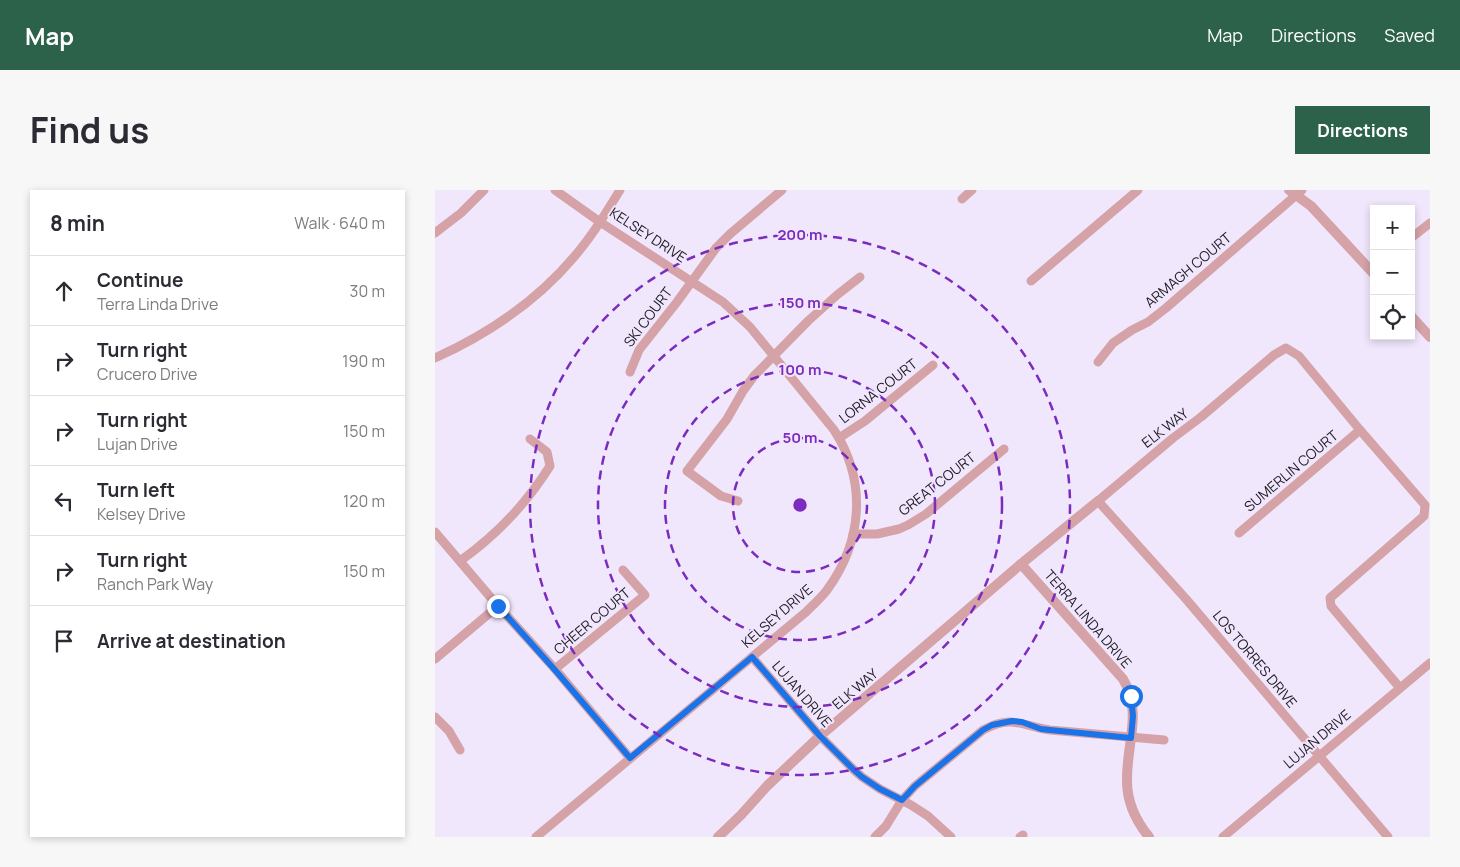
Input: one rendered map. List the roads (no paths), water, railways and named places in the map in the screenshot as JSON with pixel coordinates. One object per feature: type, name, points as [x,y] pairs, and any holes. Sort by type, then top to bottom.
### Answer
[{"type":"street","points":[[435,233],[461,214],[484,190]]},
{"type":"street","name":"KELSEY DRIVE","points":[[536,837],[821,598],[847,554],[853,534],[857,508],[855,480],[849,458],[839,438],[774,356],[741,318],[718,298],[600,222],[555,190]]},
{"type":"street","points":[[435,358],[479,336],[520,309],[557,276],[600,222],[620,190]]},
{"type":"street","name":"SKI COURT","points":[[629,372],[639,350],[716,248],[729,234],[782,190]]},
{"type":"street","points":[[962,199],[972,190]]},
{"type":"street","points":[[1031,281],[1138,190]]},
{"type":"street","points":[[1296,192],[1370,268]]},
{"type":"street","name":"ARMAGH COURT","points":[[1098,362],[1113,343],[1148,322],[1166,308],[1296,192]]},
{"type":"street","points":[[1415,235],[1430,223]]},
{"type":"street","points":[[738,501],[721,496],[687,471],[727,419],[755,376],[808,321],[860,277]]},
{"type":"street","points":[[1415,321],[1430,338]]},
{"type":"street","name":"ELK WAY","points":[[718,837],[771,782],[820,736],[1021,564],[1274,355],[1286,348],[1299,356],[1425,505],[1424,516],[1330,598],[1331,606],[1400,688]]},
{"type":"street","name":"LORNA COURT","points":[[839,438],[865,421],[933,365]]},
{"type":"street","name":"SUMERLIN COURT","points":[[1239,532],[1360,430]]},
{"type":"street","points":[[460,561],[507,523],[539,484],[550,466],[547,452],[530,439]]},
{"type":"street","name":"GREAT COURT","points":[[853,534],[877,534],[909,525],[926,514],[1004,449]]},
{"type":"street","name":"LOS TORRES DRIVE","points":[[1097,501],[1186,599],[1388,837]]},
{"type":"street","points":[[435,532],[630,758]]},
{"type":"street","name":"TERRA LINDA DRIVE","points":[[1021,564],[1128,687],[1133,706],[1127,790],[1135,815],[1149,837]]},
{"type":"street","name":"CHEER COURT","points":[[555,670],[645,595],[623,570]]},
{"type":"street","points":[[435,659],[498,606]]},
{"type":"street","name":"LUJAN DRIVE","points":[[752,657],[820,736],[862,777],[928,816],[951,837]]},
{"type":"street","name":"LUJAN DRIVE","points":[[1223,837],[1430,663]]},
{"type":"street","points":[[435,717],[449,732],[460,750]]},
{"type":"street","points":[[875,837],[886,826],[902,800],[915,786],[983,730],[1002,722],[1022,722],[1041,729],[1050,730],[1164,740]]}]
